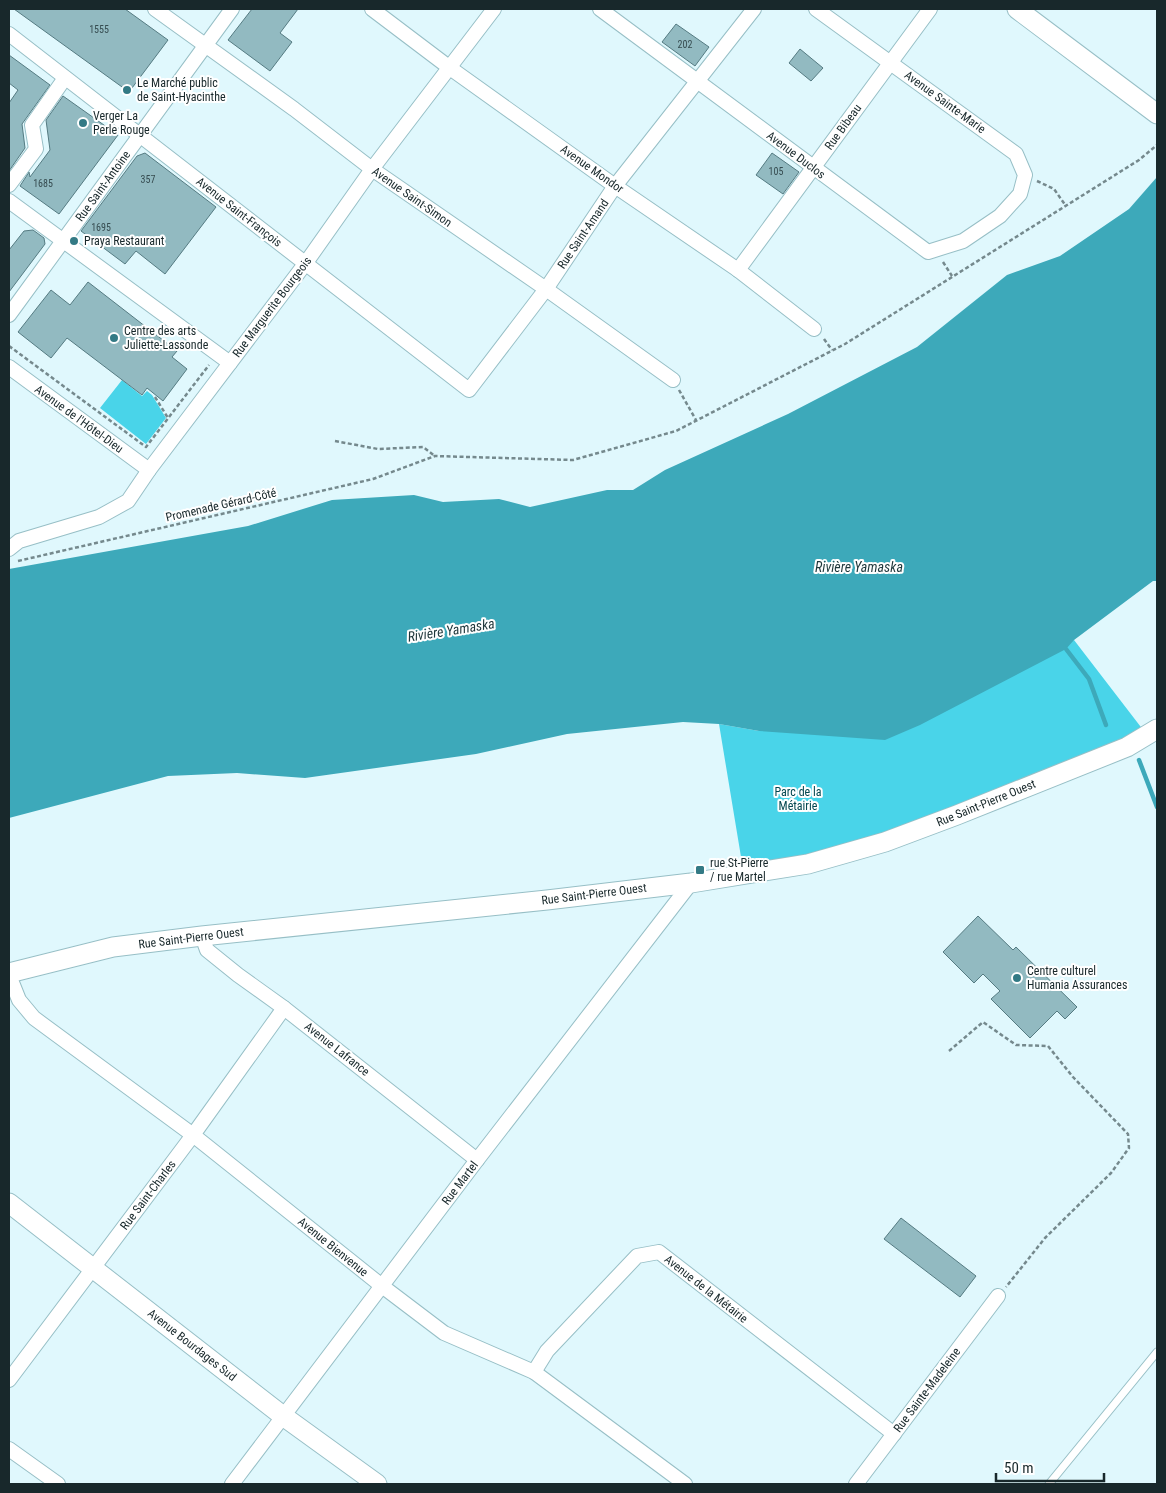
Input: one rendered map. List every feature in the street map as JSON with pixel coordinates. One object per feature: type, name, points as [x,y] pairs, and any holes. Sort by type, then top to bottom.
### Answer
[{"type":"street","name":"Avenue Saint-Simon","points":[[155,9],[206,44],[372,169],[546,289],[673,380]]},
{"type":"street","name":"Rue Saint-Antoine","points":[[9,315],[232,9]]},
{"type":"street","name":"Avenue Mondor","points":[[372,9],[450,68],[615,186],[738,270],[819,334]]},
{"type":"street","name":"Rue Marguerite Bourgeois","points":[[12,541],[99,517],[128,501],[149,470],[305,264],[372,169],[494,9]]},
{"type":"street","name":"Avenue Duclos","points":[[600,9],[928,252],[963,241],[1000,216],[1020,194],[1025,175]]},
{"type":"street","name":"Rue Saint-Amand","points":[[469,390],[546,289],[615,186],[754,9]]},
{"type":"street","name":"Avenue Sainte-Marie","points":[[816,9],[1016,154],[1025,175]]},
{"type":"street","name":"Rue Bibeau","points":[[738,270],[930,9]]},
{"type":"street","points":[[1017,9],[1157,114]]},
{"type":"street","name":"Avenue Saint-François","points":[[9,34],[469,390]]},
{"type":"street","points":[[9,186],[36,149],[32,125],[65,78]]},
{"type":"street","points":[[9,201],[230,363]]},
{"type":"street","name":"Avenue de l'Hôtel-Dieu","points":[[9,367],[149,470]]},
{"type":"street","name":"Rue Saint-Pierre Ouest","points":[[9,974],[113,947],[691,883],[808,864],[885,842],[1127,747],[1157,729]]},
{"type":"street","name":"Rue Martel","points":[[232,1484],[477,1160],[691,883]]},
{"type":"street","name":"Avenue Lafrance","points":[[202,936],[207,950],[477,1160]]},
{"type":"street","name":"Avenue Bienvenue","points":[[9,974],[19,1000],[34,1018],[194,1135],[382,1286],[444,1333],[534,1372],[685,1484]]},
{"type":"street","name":"Rue Saint-Charles","points":[[9,1380],[194,1135],[284,1008]]},
{"type":"street","name":"Avenue Bourdages Sud","points":[[9,1203],[283,1416],[377,1484]]},
{"type":"street","name":"Avenue de la Métairie","points":[[534,1372],[547,1351],[636,1256],[659,1252],[894,1434]]},
{"type":"street","name":"Rue Sainte-Madeleine","points":[[856,1484],[998,1296]]},
{"type":"street","points":[[9,1449],[58,1484]]},
{"type":"lane","points":[[1049,1484],[1157,1352]]},
{"type":"path","points":[[1025,175],[1054,189],[1066,206]]},
{"type":"path","points":[[943,261],[952,277]]},
{"type":"path","points":[[819,334],[832,350]]},
{"type":"path","points":[[9,346],[146,447],[217,354]]},
{"type":"path","points":[[683,396],[696,420]]},
{"type":"path","points":[[155,397],[168,418]]},
{"type":"path","name":"Promenade Gérard-Côté","points":[[18,561],[372,479],[435,456],[423,447],[378,449],[335,442]]},
{"type":"path","points":[[949,1051],[983,1022],[1016,1045],[1048,1046],[1072,1077],[1128,1134],[1129,1148],[1111,1173],[1045,1238],[998,1296]]},
{"type":"green space","points":[[122,380],[142,396],[147,391],[152,395],[166,418],[146,444],[100,408]]},
{"type":"green space","name":"Parc de la Métairie","points":[[1074,640],[1147,735],[957,815],[744,875],[719,724],[759,731]]},
{"type":"water","name":"Rivière Yamaska","points":[[1157,177],[1157,581],[1153,581],[1074,640],[1066,649],[920,725],[885,740],[759,731],[719,724],[683,722],[567,734],[476,754],[305,778],[237,773],[168,776],[9,818],[9,569],[248,526],[332,500],[414,495],[443,502],[499,499],[530,507],[607,490],[633,490],[665,470],[788,414],[917,347],[1007,275],[1060,256],[1129,209]]},
{"type":"building","points":[[14,9],[125,9],[168,40],[129,92]]},
{"type":"building","points":[[252,9],[298,9],[280,33],[292,42],[270,71],[228,40]]},
{"type":"building","points":[[676,24],[709,47],[695,66],[662,42]]},
{"type":"building","points":[[800,49],[823,68],[811,81],[789,63]]},
{"type":"building","points":[[9,55],[50,85],[22,124],[25,148],[9,171],[9,103],[18,90],[9,83]]},
{"type":"building","points":[[63,96],[118,135],[59,214],[20,186],[29,172],[30,177],[50,150],[46,120]]},
{"type":"building","points":[[145,153],[216,207],[165,274],[136,251],[125,264],[81,231],[137,156]]},
{"type":"building","points":[[772,153],[799,172],[783,194],[756,175]]},
{"type":"building","points":[[33,230],[44,238],[45,244],[9,292],[9,250],[24,231]]},
{"type":"building","name":"Centre des arts Juliette-Lassonde","points":[[88,282],[177,351],[172,357],[187,369],[163,401],[147,388],[142,395],[67,338],[51,358],[18,332],[51,290],[70,305]]},
{"type":"building","name":"Centre culturel Humania Assurances","points":[[978,916],[1013,950],[1016,947],[1077,1007],[1065,1019],[1057,1011],[1030,1038],[991,999],[1000,991],[983,974],[974,983],[943,952]]},
{"type":"building","points":[[901,1218],[976,1276],[960,1297],[884,1239]]},
{"type":"waterway","points":[[1066,649],[1089,679],[1106,725]]},
{"type":"waterway","points":[[1139,760],[1157,807]]},
{"type":"place","name":"Le Marché public de Saint-Hyacinthe","points":[[127,90]]},
{"type":"place","name":"Verger La Perle Rouge","points":[[83,123]]},
{"type":"place","name":"Praya Restaurant","points":[[74,241]]},
{"type":"place","name":"Centre des arts Juliette-Lassonde","points":[[114,338]]},
{"type":"place","name":"rue St-Pierre / rue Martel","points":[[700,870]]},
{"type":"place","name":"Centre culturel Humania Assurances","points":[[1017,978]]}]
